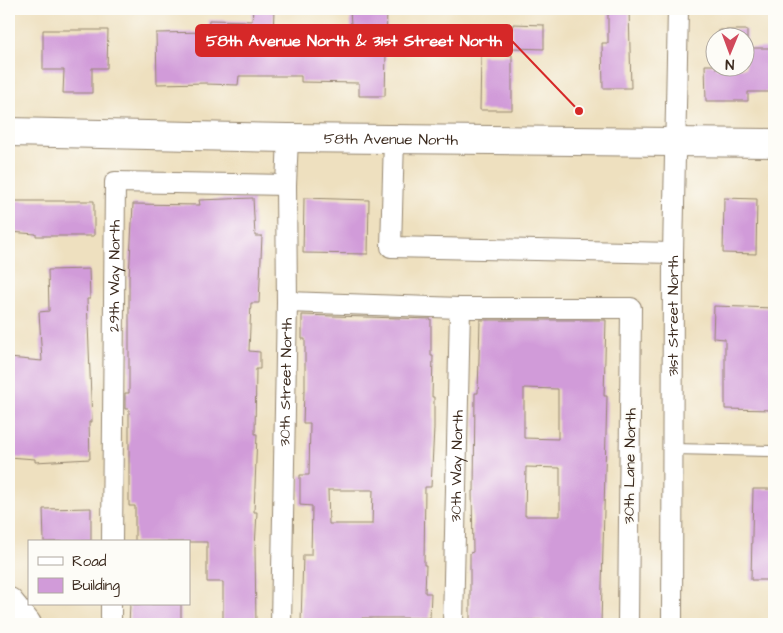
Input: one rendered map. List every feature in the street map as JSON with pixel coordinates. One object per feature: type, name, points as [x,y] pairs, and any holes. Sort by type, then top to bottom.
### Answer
[{"type":"street","name":"31st Street North","points":[[672,624],[673,253],[678,9]]},
{"type":"street","name":"58th Avenue North","points":[[9,132],[288,138],[774,142]]},
{"type":"street","name":"30th Street North","points":[[280,624],[287,302],[286,186],[288,138]]},
{"type":"street","points":[[394,139],[392,247],[673,253]]},
{"type":"street","name":"29th Way North","points":[[112,540],[115,182],[286,186]]},
{"type":"street","points":[[287,302],[460,308]]},
{"type":"street","name":"30th Lane North","points":[[460,308],[631,308],[628,624]]},
{"type":"street","name":"30th Way North","points":[[453,624],[460,308]]},
{"type":"street","points":[[9,602],[27,624]]},
{"type":"street","points":[[111,606],[111,624]]},
{"type":"lane","points":[[672,449],[774,451]]},
{"type":"building","points":[[253,9],[274,9],[273,39],[352,41],[350,9],[387,9],[385,96],[359,96],[359,83],[301,82],[301,76],[239,76],[238,85],[207,83],[157,84],[156,33],[208,32],[209,20],[252,21]]},
{"type":"building","points":[[608,9],[629,9],[631,88],[603,88],[602,43],[608,43]]},
{"type":"building","points":[[513,24],[544,25],[544,49],[512,48]]},
{"type":"building","points":[[43,30],[108,30],[107,68],[92,68],[92,93],[63,93],[64,70],[43,70]]},
{"type":"building","points":[[756,48],[774,48],[774,92],[748,92],[748,101],[706,101],[705,65],[706,78],[756,78]]},
{"type":"building","points":[[481,55],[512,55],[512,110],[480,110]]},
{"type":"building","points":[[253,198],[255,236],[262,236],[259,303],[251,303],[249,351],[260,352],[260,369],[256,369],[255,434],[257,434],[254,512],[257,512],[255,548],[256,624],[223,624],[223,582],[207,582],[207,542],[190,542],[190,540],[135,540],[135,506],[129,506],[129,409],[125,409],[125,393],[129,393],[129,277],[133,204],[200,205],[199,200]]},
{"type":"building","points":[[304,198],[369,200],[368,254],[303,253]]},
{"type":"building","points":[[724,198],[757,199],[756,254],[723,253]]},
{"type":"building","points":[[9,201],[94,201],[94,236],[36,236],[36,234],[9,232]]},
{"type":"building","points":[[89,269],[90,299],[87,299],[92,422],[89,422],[90,459],[35,462],[35,459],[9,457],[9,358],[42,361],[39,312],[49,311],[48,270]]},
{"type":"building","points":[[714,306],[774,308],[774,410],[725,409],[725,339],[713,338]]},
{"type":"building","points":[[302,315],[431,319],[434,428],[431,487],[425,487],[424,565],[426,565],[425,593],[431,593],[430,618],[362,618],[361,624],[301,623],[303,555],[311,555],[312,506],[300,505],[300,475],[309,475],[310,423],[303,423],[305,339],[302,339]],"holes":[[[328,490],[373,490],[372,524],[329,524]]]},
{"type":"building","points":[[480,320],[606,320],[604,396],[607,396],[601,624],[544,624],[544,620],[470,621],[475,393],[478,393]],"holes":[[[524,388],[558,389],[558,439],[524,438]],[[526,467],[560,468],[560,516],[525,516]]]},
{"type":"building","points":[[753,489],[774,489],[774,580],[751,580]]},
{"type":"building","points":[[91,508],[91,540],[44,540],[43,509]]},
{"type":"building","points":[[130,606],[181,606],[181,624],[129,624]]},
{"type":"place","name":"58th Avenue North & 31st Street North","points":[[579,111]]}]
